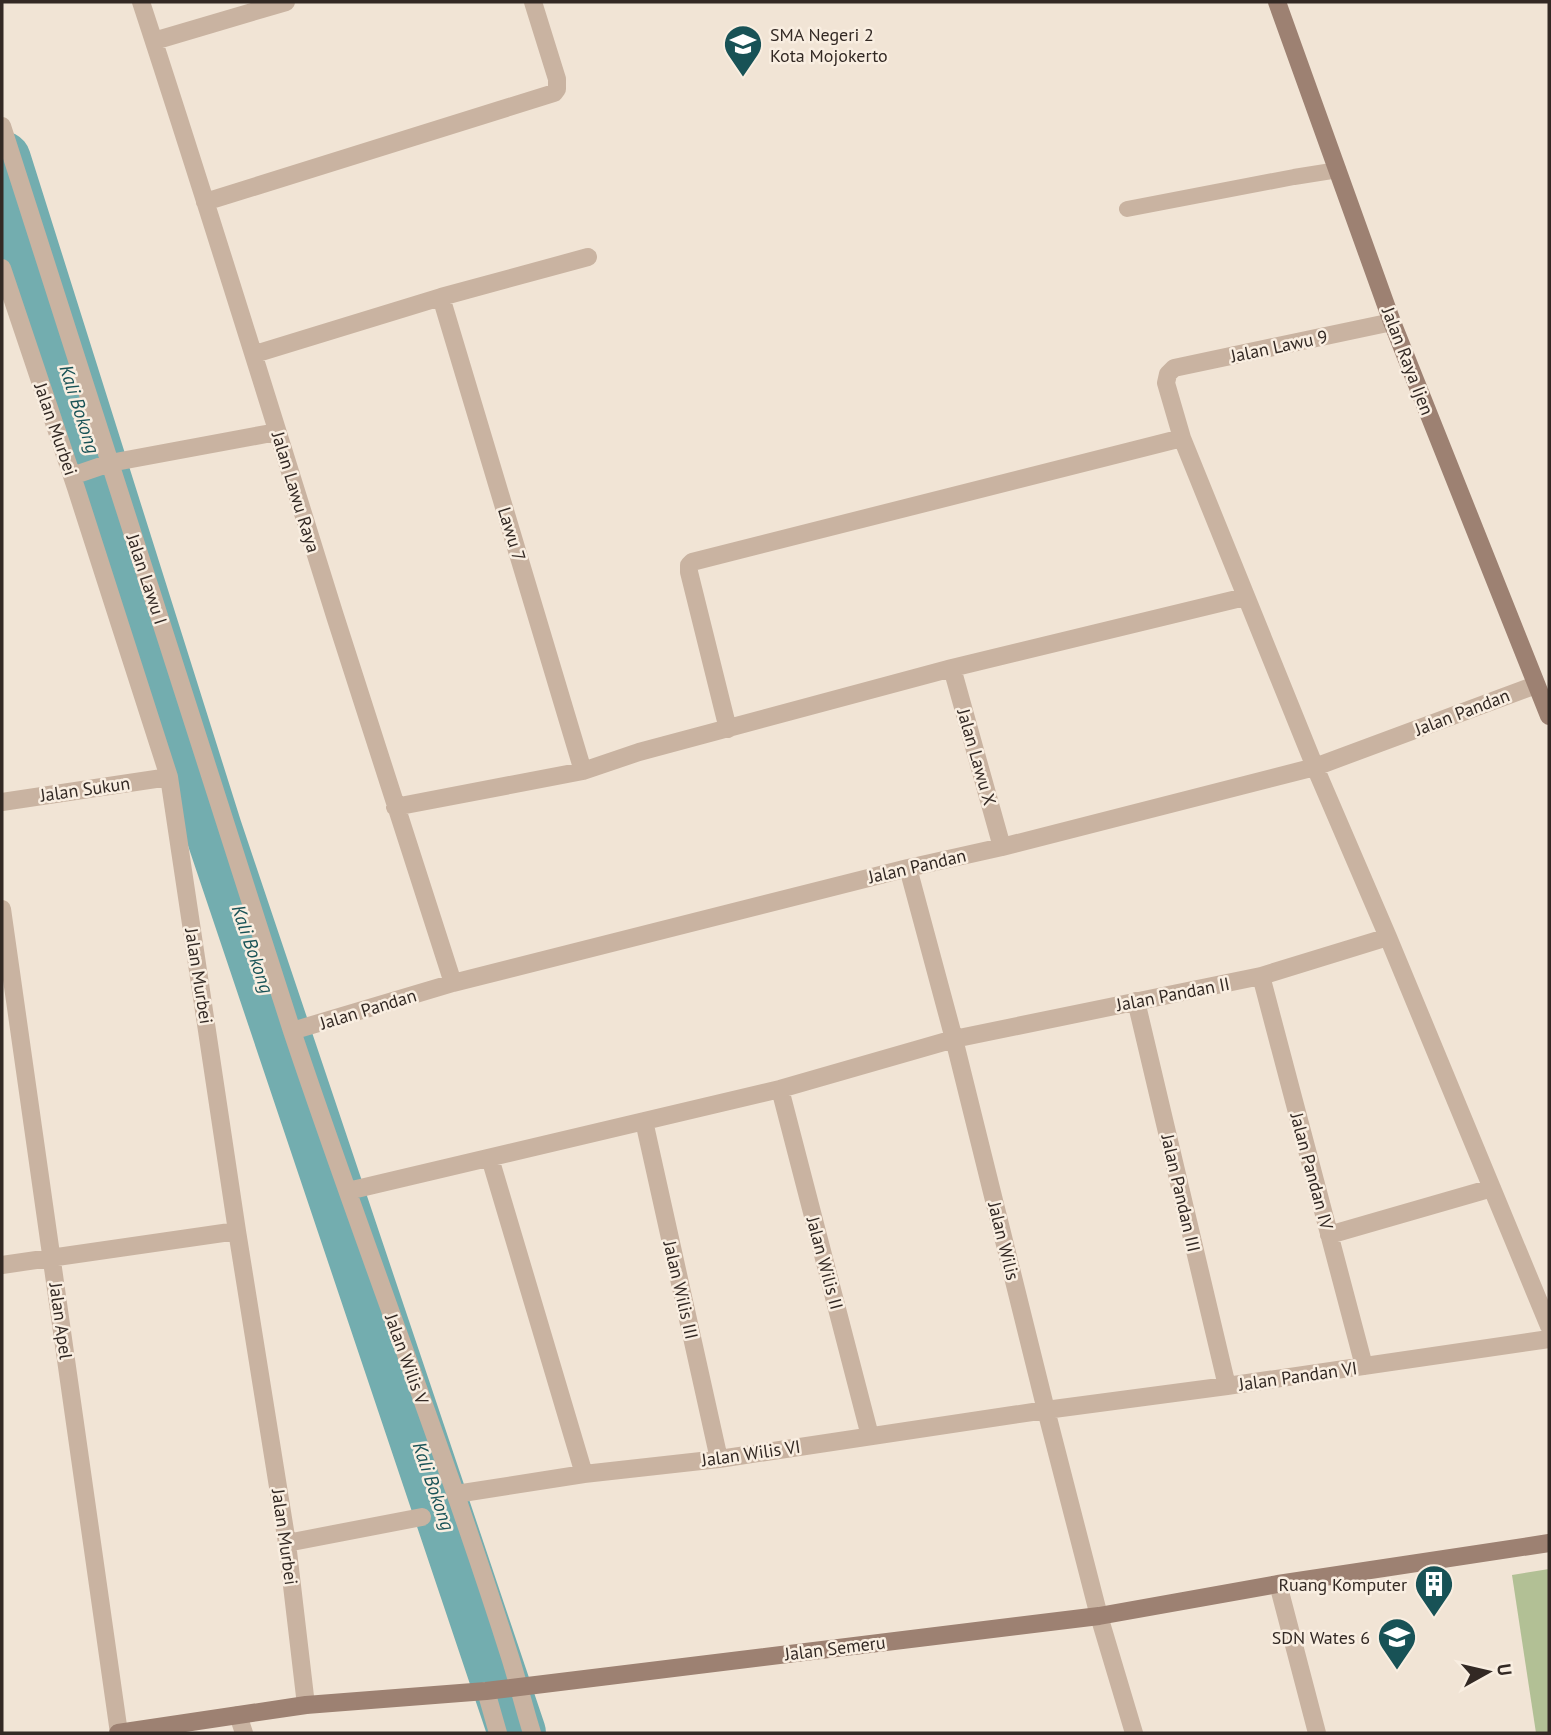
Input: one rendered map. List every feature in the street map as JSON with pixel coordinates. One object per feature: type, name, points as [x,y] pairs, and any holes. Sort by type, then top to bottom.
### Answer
[{"type":"street","name":"Jalan Lawu Raya","points":[[141,2],[453,983]]},
{"type":"street","points":[[154,41],[286,2]]},
{"type":"street","points":[[205,202],[554,93],[557,79],[533,2]]},
{"type":"street","name":"Jalan Raya Ijen","points":[[1277,2],[1392,322],[1549,716]]},
{"type":"street","name":"Jalan Lawu I","points":[[2,126],[292,1031]]},
{"type":"street","points":[[255,354],[441,297],[588,257]]},
{"type":"street","name":"Jalan Murbei","points":[[2,268],[169,777],[287,1543],[306,1705]]},
{"type":"street","name":"Lawu 7","points":[[441,297],[583,771]]},
{"type":"street","name":"Jalan Lawu 9","points":[[1182,438],[1166,383],[1168,374],[1174,368],[1392,322]]},
{"type":"street","points":[[72,476],[110,463],[277,432]]},
{"type":"street","points":[[728,729],[689,572],[692,562],[1182,438],[1315,768],[1549,1326]]},
{"type":"street","points":[[395,807],[583,771],[639,752],[952,668],[1245,597]]},
{"type":"street","name":"Jalan Lawu X","points":[[952,668],[1002,846]]},
{"type":"street","name":"Jalan Pandan","points":[[292,1031],[453,983],[1315,768],[1536,685]]},
{"type":"street","name":"Jalan Sukun","points":[[2,802],[169,777]]},
{"type":"street","name":"Jalan Wilis","points":[[908,868],[954,1039],[1099,1616],[1134,1733]]},
{"type":"street","name":"Jalan Apel","points":[[2,909],[119,1733]]},
{"type":"street","name":"Jalan Pandan II","points":[[348,1191],[780,1089],[954,1039],[1261,976],[1388,937]]},
{"type":"street","name":"Jalan Pandan IV","points":[[1261,976],[1364,1366]]},
{"type":"street","name":"Jalan Pandan III","points":[[1136,1001],[1227,1386]]},
{"type":"street","name":"Jalan Wilis V","points":[[292,1031],[456,1494],[511,1660],[503,1689]]},
{"type":"street","name":"Jalan Wilis II","points":[[780,1089],[870,1436]]},
{"type":"street","name":"Jalan Wilis III","points":[[644,1121],[719,1459]]},
{"type":"street","points":[[490,1158],[584,1474]]},
{"type":"street","points":[[1329,1235],[1492,1188]]},
{"type":"street","points":[[2,1265],[237,1231]]},
{"type":"street","name":"Jalan Pandan VI","points":[[1046,1410],[1549,1339]]},
{"type":"street","name":"Jalan Wilis VI","points":[[456,1494],[584,1474],[719,1459],[1046,1410]]},
{"type":"street","points":[[287,1543],[422,1517]]},
{"type":"street","name":"Jalan Semeru","points":[[119,1733],[306,1705],[503,1689],[1099,1616],[1278,1584],[1549,1543]]},
{"type":"street","points":[[1278,1584],[1317,1733]]},
{"type":"street","points":[[498,1733],[503,1689]]},
{"type":"street","points":[[503,1689],[532,1733]]},
{"type":"street","points":[[239,1715],[244,1733]]},
{"type":"lane","points":[[1127,209],[1338,170]]},
{"type":"green space","points":[[1549,1569],[1549,1733],[1536,1733],[1512,1575]]},
{"type":"waterway","name":"Kali Bokong","points":[[2,160],[213,829],[517,1733]]},
{"type":"place","name":"SMA Negeri 2 Kota Mojokerto","points":[[743,78]]},
{"type":"place","name":"Ruang Komputer","points":[[1434,1618]]},
{"type":"place","name":"SDN Wates 6","points":[[1397,1671]]}]
